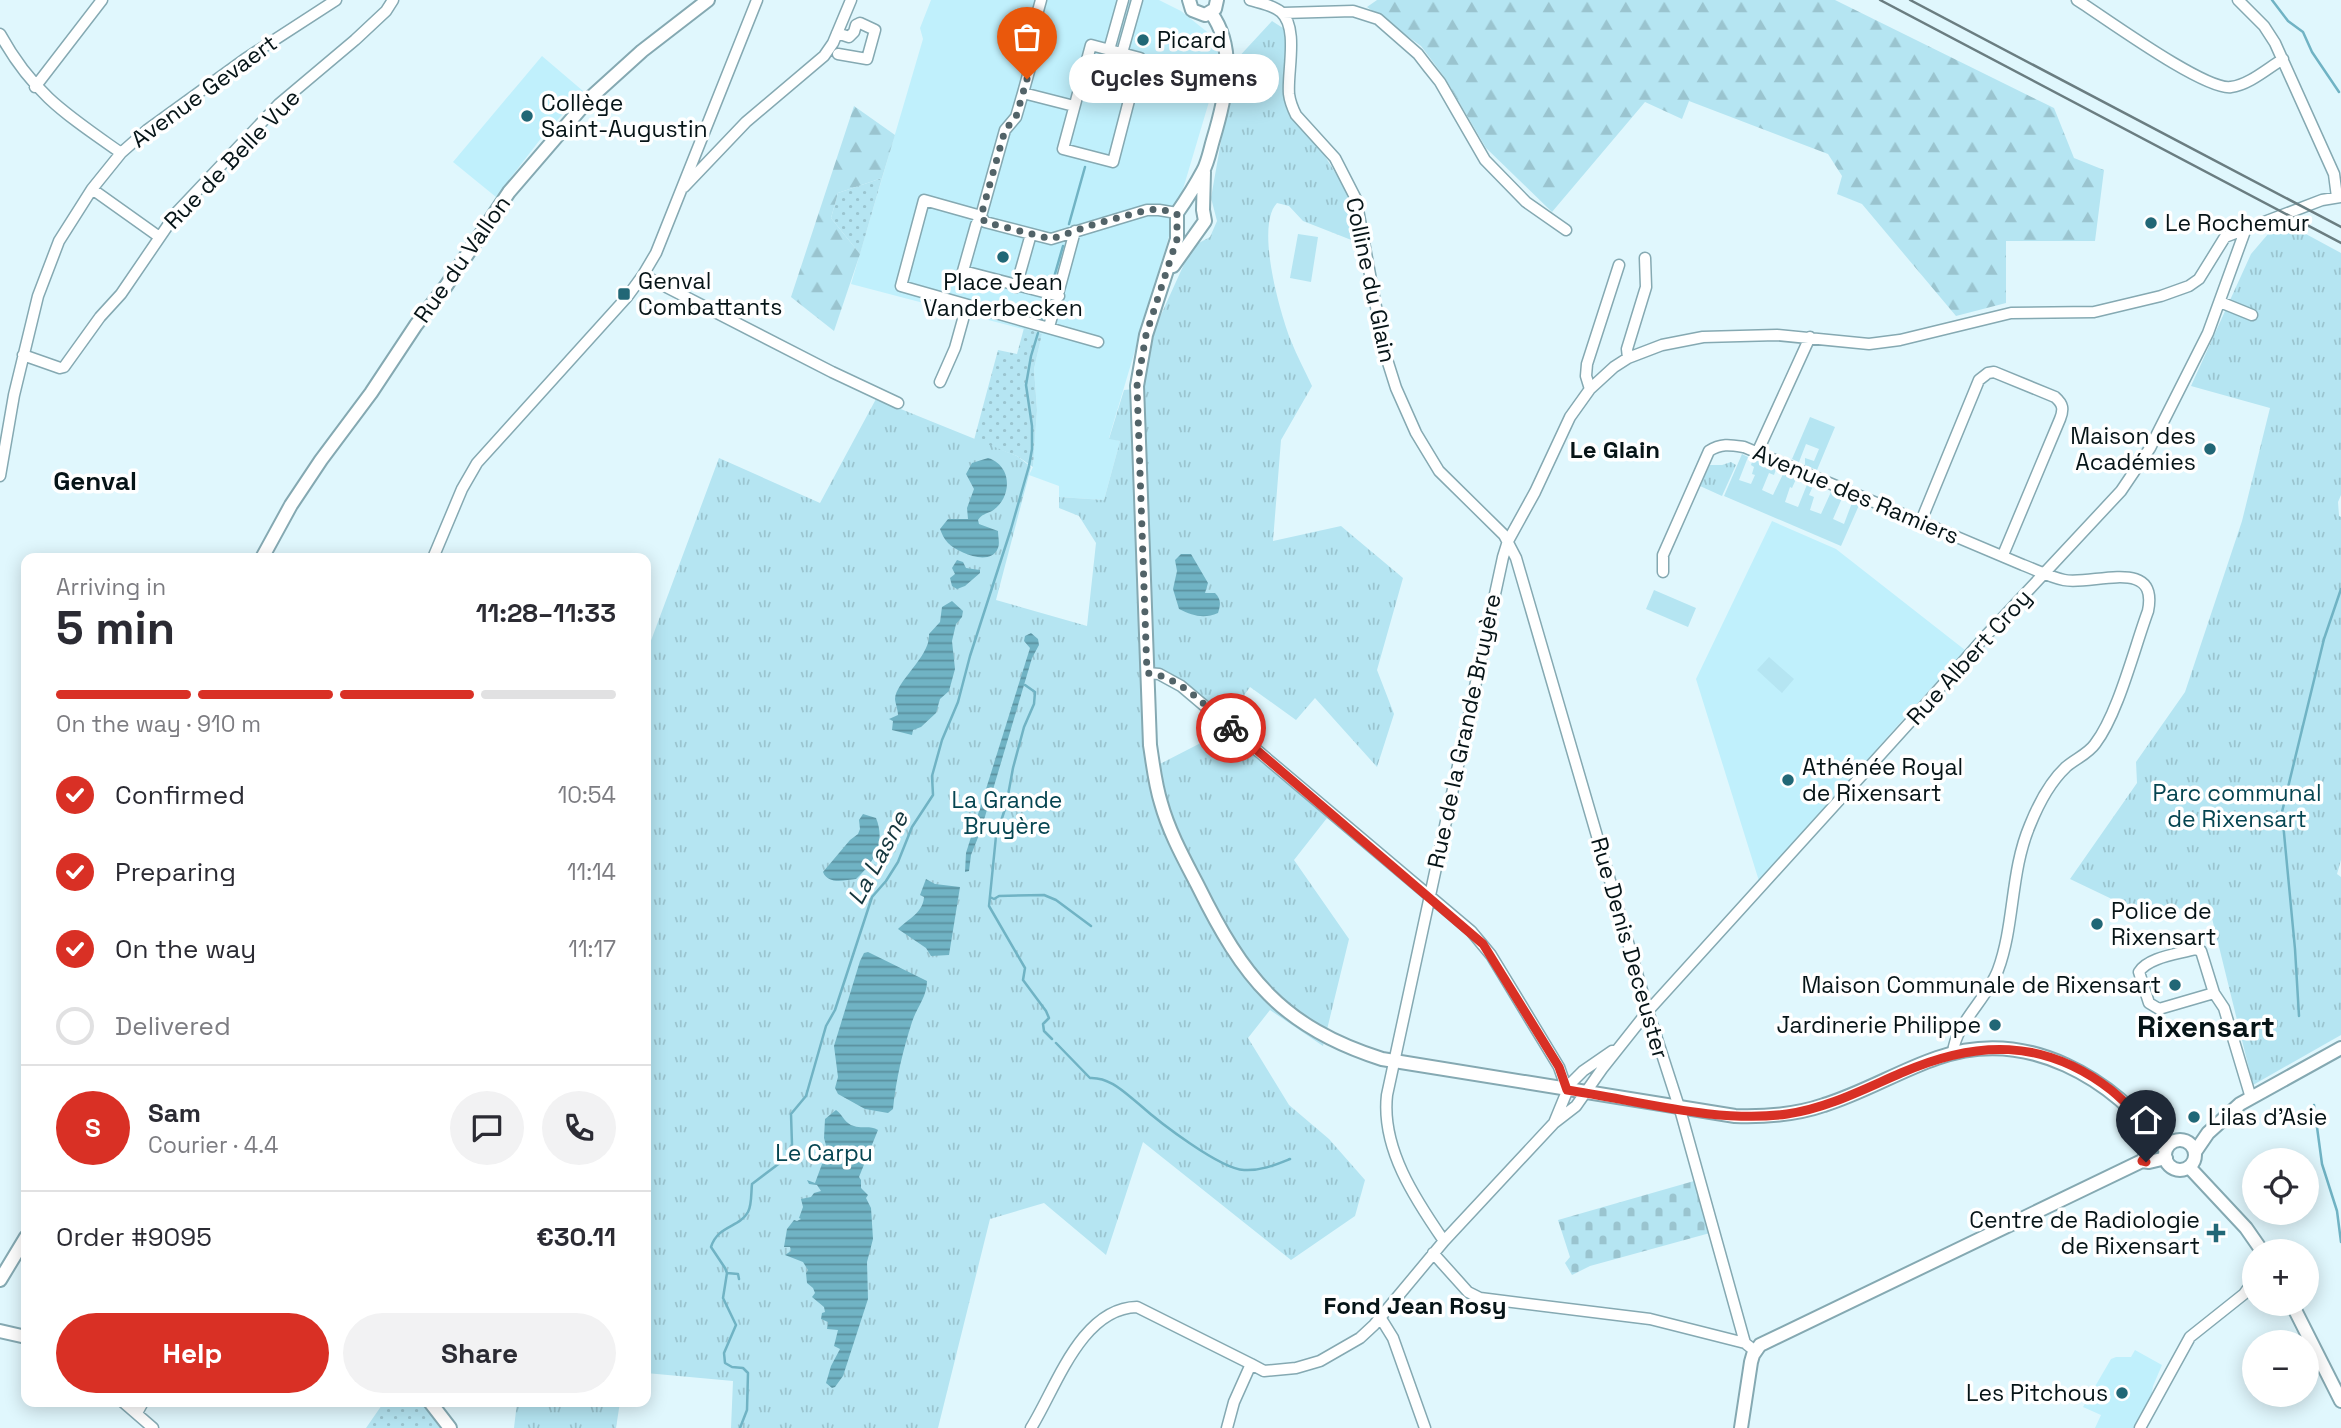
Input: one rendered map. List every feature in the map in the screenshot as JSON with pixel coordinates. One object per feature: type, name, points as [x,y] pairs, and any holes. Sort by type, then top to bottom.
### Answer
[{"type":"main road","name":"Rue du Vallon","points":[[265,553],[310,476],[371,393],[415,325],[446,286],[509,192],[589,99],[642,51],[708,0]]},
{"type":"main road","points":[[1189,0],[1190,7],[1198,14],[1212,13]]},
{"type":"main road","points":[[1217,0],[1212,13],[1227,56],[1227,74],[1217,127],[1205,168],[1180,215],[1167,273],[1146,335],[1137,386],[1150,745],[1160,801],[1170,830],[1219,929],[1236,957],[1279,1004],[1303,1023],[1351,1049],[1394,1061],[1735,1116],[1761,1117],[1798,1112],[1826,1105],[1953,1053],[2012,1049],[2069,1064],[2114,1093],[2152,1130],[2169,1164],[2177,1169],[2189,1167],[2208,1133],[2225,1115],[2341,1048]]},
{"type":"main road","points":[[1167,273],[1205,222],[1205,168]]},
{"type":"main road","points":[[1180,215],[1191,204],[1203,210]]},
{"type":"main road","points":[[1180,215],[1184,231],[1198,231]]},
{"type":"main road","points":[[1741,1428],[1750,1367],[1750,1347],[2142,1161],[2153,1145],[2152,1130]]},
{"type":"main road","points":[[2142,1161],[2149,1162],[2166,1154],[2170,1144],[2182,1140],[2188,1142],[2195,1152]]},
{"type":"main road","points":[[2189,1167],[2249,1239]]},
{"type":"main road","points":[[0,1280],[21,1245]]},
{"type":"main road","points":[[2298,1316],[2341,1401]]},
{"type":"main road","points":[[0,1331],[21,1336]]},
{"type":"main road","points":[[434,1407],[450,1428]]},
{"type":"street","points":[[36,87],[102,0]]},
{"type":"street","name":"Avenue Gevaert","points":[[0,476],[11,408],[38,296],[59,241],[92,189],[121,153],[147,130],[336,0]]},
{"type":"street","name":"Rue de Belle Vue","points":[[23,355],[64,367],[100,317],[121,294],[158,236],[177,212],[258,125],[379,18],[393,0]]},
{"type":"street","points":[[435,553],[462,489],[477,463],[627,297],[656,253],[757,0]]},
{"type":"street","points":[[681,190],[746,122],[824,56],[851,0]]},
{"type":"street","points":[[1041,0],[1027,51],[1031,64],[1023,93],[1016,117],[1005,130],[963,271],[1059,296]]},
{"type":"street","points":[[1109,50],[1123,0]]},
{"type":"street","points":[[1122,53],[1137,0]]},
{"type":"street","points":[[1250,0],[1275,4],[1283,13],[1353,11],[1378,19],[1429,67],[1485,160],[1520,197],[1566,230]]},
{"type":"street","points":[[2077,0],[2192,74],[2221,87],[2235,87],[2283,59]]},
{"type":"street","points":[[2238,0],[2264,26],[2283,59],[2334,174],[2339,197]]},
{"type":"street","name":"Colline du Glain","points":[[1283,13],[1290,29],[1289,97],[1296,116],[1335,158],[1356,199],[1384,350],[1407,415],[1439,471],[1508,541]]},
{"type":"street","points":[[838,54],[867,59],[876,30],[860,23],[856,24],[849,37]]},
{"type":"street","points":[[837,33],[849,37],[854,48],[852,55]]},
{"type":"street","points":[[0,34],[36,87],[66,115],[121,153]]},
{"type":"street","points":[[1091,45],[1122,53],[1140,58],[1113,162],[1063,149],[1091,45]]},
{"type":"street","points":[[1023,93],[1074,106]]},
{"type":"street","points":[[92,189],[158,236]]},
{"type":"street","name":"Rue de la Grande Bruyère","points":[[1444,1241],[1396,1159],[1386,1106],[1489,617],[1508,541],[1535,492],[1564,429],[1590,389],[1614,367],[1629,358],[1662,345],[1703,337],[1810,337],[1869,344],[2011,313],[2083,314],[2161,296],[2189,286],[2199,279],[2225,237],[2322,200],[2339,197]]},
{"type":"street","points":[[1098,342],[901,286],[924,200],[981,216],[985,222],[1051,239],[1147,210],[1160,209],[1180,215]]},
{"type":"street","points":[[1049,327],[1075,231]]},
{"type":"street","name":"Rue Albert Croy","points":[[1031,1428],[1092,1326],[1113,1312],[1125,1308],[1136,1307],[1156,1315],[1264,1371],[1279,1371],[1320,1361],[1350,1345],[1380,1317],[1444,1241],[1554,1123],[1576,1106],[1648,1011],[1902,732],[1982,639],[2121,491],[2139,467],[2207,333],[2245,231]]},
{"type":"street","points":[[1016,286],[1031,234]]},
{"type":"street","points":[[1629,358],[1627,349],[1646,287],[1645,257]]},
{"type":"street","points":[[1590,389],[1586,376],[1587,364],[1619,265]]},
{"type":"street","points":[[643,275],[898,403]]},
{"type":"street","points":[[2220,302],[2252,315]]},
{"type":"street","points":[[940,382],[967,305]]},
{"type":"street","points":[[1757,453],[1810,337]]},
{"type":"street","points":[[1921,521],[1983,375],[1994,372],[2055,397],[2061,402],[2063,410],[2003,555]]},
{"type":"street","name":"Avenue des Ramiers","points":[[1662,572],[1663,555],[1709,451],[1718,445],[1731,445],[1744,447],[2065,580],[2132,578],[2145,585],[2149,603],[2117,700],[2102,735],[2093,747],[2059,775],[2029,827],[2019,858],[2006,939],[1997,971],[1982,1000],[1955,1039],[1953,1053]]},
{"type":"street","name":"Rue Denis Deceuster","points":[[1508,541],[1516,558],[1648,1011],[1750,1347]]},
{"type":"street","points":[[1147,673],[1159,674],[1181,686],[1483,944],[1559,1067],[1567,1090],[1554,1123]]},
{"type":"street","points":[[2214,993],[2159,1009],[2149,1003],[2139,972],[2142,966],[2150,962],[2195,949],[2201,951],[2214,993],[2224,1008],[2251,1098]]},
{"type":"street","name":"Rue Albert Croy","points":[[1567,1090],[1583,1071],[1625,1040]]},
{"type":"street","points":[[1433,1253],[1468,1292],[1480,1298],[1650,1320],[1750,1347]]},
{"type":"street","points":[[2140,1428],[2190,1337],[2242,1296]]},
{"type":"street","points":[[1380,1317],[1393,1338],[1425,1428]]},
{"type":"street","points":[[1227,1428],[1234,1402],[1251,1364]]},
{"type":"street","points":[[129,1407],[153,1428]]},
{"type":"street","points":[[137,1413],[140,1407]]},
{"type":"shaded area","points":[[931,0],[1159,0],[1181,11],[1211,35],[1222,58],[1109,438],[1120,441],[1104,500],[1059,497],[1059,486],[1029,475],[1033,467],[1037,410],[1034,369],[1042,334],[851,284],[923,39],[920,28]]},
{"type":"shaded area","name":"Collège Saint-Augustin","points":[[542,56],[583,91],[539,141],[496,197],[453,162]]},
{"type":"shaded area","points":[[988,458],[1002,469],[1007,488],[997,508],[978,520],[979,524],[998,531],[998,548],[989,557],[982,557],[966,554],[953,547],[945,540],[940,529],[948,519],[968,519],[967,508],[974,489],[966,474],[972,463]]},
{"type":"shaded area","name":"Athénée Royal de Rixensart","points":[[1772,521],[1836,549],[1965,650],[1759,881],[1696,679]]},
{"type":"shaded area","points":[[1181,554],[1191,554],[1208,583],[1205,593],[1215,593],[1218,597],[1218,613],[1198,616],[1179,609],[1173,589],[1177,571],[1175,560]]},
{"type":"shaded area","points":[[957,560],[963,562],[966,568],[980,570],[980,573],[965,586],[957,589],[952,586],[950,578],[955,574],[952,568]]},
{"type":"shaded area","points":[[952,601],[963,611],[952,641],[955,669],[949,691],[940,699],[936,713],[921,727],[913,730],[912,735],[892,730],[893,721],[889,719],[898,715],[895,699],[897,692],[925,651],[929,634],[940,622],[942,607]]},
{"type":"shaded area","points":[[1031,633],[1038,639],[1039,645],[1032,658],[981,830],[971,855],[969,871],[965,872],[966,853],[1030,648],[1024,641],[1025,636]]},
{"type":"shaded area","points":[[863,814],[876,818],[879,827],[879,844],[873,859],[856,879],[829,879],[823,872],[858,834],[859,820]]},
{"type":"shaded area","points":[[926,879],[935,884],[960,887],[949,955],[931,956],[926,948],[898,929],[921,907],[924,897],[920,895]]},
{"type":"shaded area","points":[[868,952],[927,981],[906,1043],[893,1109],[888,1113],[865,1109],[838,1094],[835,1088],[838,1077],[834,1046],[860,961],[864,953]]},
{"type":"shaded area","points":[[836,1110],[851,1125],[878,1130],[859,1177],[861,1188],[868,1195],[866,1198],[871,1208],[873,1239],[867,1262],[868,1299],[843,1376],[832,1388],[826,1383],[840,1349],[834,1346],[838,1330],[827,1329],[828,1322],[821,1319],[822,1313],[825,1312],[824,1307],[812,1297],[815,1293],[807,1283],[808,1270],[803,1262],[785,1255],[791,1251],[790,1247],[784,1247],[787,1229],[794,1220],[801,1219],[801,1199],[821,1191],[817,1185],[809,1184],[807,1180],[815,1183],[822,1164],[826,1162],[828,1153],[824,1138],[825,1119]]},
{"type":"shaded area","name":"Les Pitchous","points":[[2135,1350],[2162,1365],[2153,1386],[2151,1400],[2136,1428],[2095,1428],[2101,1415],[2083,1407],[2111,1359],[2131,1357]]},
{"type":"green space","points":[[1377,0],[1835,0],[2054,108],[2074,158],[2104,170],[2095,241],[2006,241],[2006,303],[1956,316],[1862,204],[1837,194],[1842,176],[1828,154],[1689,101],[1682,119],[1645,102],[1552,212],[1486,148],[1445,78],[1421,46],[1367,7]]},
{"type":"green space","name":"La Grande Bruyère","points":[[1272,21],[1286,30],[1285,105],[1290,117],[1323,153],[1351,198],[1359,243],[1303,221],[1289,206],[1277,203],[1271,214],[1269,249],[1276,291],[1291,341],[1312,386],[1281,440],[1273,541],[1341,526],[1403,578],[1377,670],[1394,714],[1377,767],[1315,698],[1296,720],[1250,687],[1225,722],[1181,686],[1148,673],[1154,767],[1226,730],[1327,818],[1294,860],[1349,939],[1323,1046],[1270,1010],[1248,1038],[1289,1105],[1329,1139],[1365,1180],[1355,1216],[1291,1260],[1143,1142],[1106,1255],[1044,1203],[990,1219],[938,1428],[731,1428],[733,1381],[651,1373],[651,641],[719,458],[820,503],[876,399],[1017,456],[1031,467],[996,600],[1087,626],[1096,543],[1079,516],[1059,508],[1059,497],[1104,500],[1120,441],[1109,439],[1124,390],[1144,388],[1155,328],[1185,262],[1197,244],[1210,237],[1217,221],[1211,198],[1235,61]]},
{"type":"green space","points":[[854,106],[895,135],[882,178],[838,193],[831,218],[860,254],[834,331],[791,297]]},
{"type":"green space","points":[[882,178],[860,254],[831,218],[838,193]]},
{"type":"green space","name":"Parc communal de Rixensart","points":[[2280,220],[2341,253],[2341,495],[2338,502],[2341,517],[2341,860],[2337,874],[2341,877],[2341,1035],[2253,1085],[2209,906],[2139,912],[2070,879],[2137,783],[2136,762],[2185,692],[2242,521],[2270,408],[2191,386],[2251,254]]},
{"type":"green space","points":[[1298,234],[1318,237],[1311,282],[1290,278]]},
{"type":"green space","points":[[1024,328],[1042,334],[1034,369],[1037,410],[1033,467],[1017,456],[974,440],[998,350],[1017,354]]},
{"type":"green space","points":[[1810,417],[1835,427],[1817,470],[1805,465],[1805,458],[1814,461],[1819,449],[1806,444],[1799,462],[1792,459]]},
{"type":"green space","points":[[1742,454],[1748,457],[1739,480],[1751,484],[1755,475],[1752,474],[1753,459],[1776,469],[1774,475],[1769,473],[1762,490],[1773,495],[1784,472],[1797,477],[1785,502],[1798,507],[1808,482],[1814,484],[1809,495],[1814,497],[1810,510],[1821,514],[1831,492],[1843,496],[1833,519],[1844,524],[1853,500],[1860,503],[1841,546],[1724,496]]},
{"type":"green space","points":[[1731,462],[1736,465],[1722,496],[1700,486],[1710,465]]},
{"type":"green space","points":[[1654,590],[1696,608],[1688,627],[1646,609]]},
{"type":"green space","points":[[1769,657],[1794,679],[1782,693],[1757,670]]},
{"type":"green space","points":[[1694,1181],[1710,1233],[1590,1266],[1572,1275],[1565,1263],[1570,1257],[1558,1220]]},
{"type":"green space","points":[[381,1407],[428,1407],[446,1428],[366,1428]]},
{"type":"green space","points":[[516,1407],[619,1407],[616,1428],[514,1428]]},
{"type":"waterway","points":[[2272,0],[2288,21],[2303,32],[2312,52],[2339,92]]},
{"type":"waterway","name":"La Lasne","points":[[1069,224],[1085,167]]},
{"type":"waterway","name":"La Lasne","points":[[1042,319],[1063,246]]},
{"type":"waterway","name":"La Lasne","points":[[740,1428],[747,1410],[748,1373],[743,1368],[725,1363],[724,1353],[736,1325],[723,1298],[727,1273],[711,1247],[718,1234],[748,1212],[752,1184],[785,1159],[792,1145],[791,1114],[806,1096],[826,1026],[835,1010],[872,897],[898,862],[912,827],[933,795],[932,776],[942,740],[958,702],[1029,466],[1032,426],[1026,385],[1038,333]]},
{"type":"waterway","points":[[2299,1016],[2282,812],[2324,639],[2341,589]]},
{"type":"waterway","name":"Le Carpu","points":[[1025,685],[1035,692],[1034,704],[1024,727],[1006,806],[996,836],[989,906],[1025,968],[1023,980],[1046,1011],[1049,1018],[1043,1024],[1044,1031],[1052,1039]]},
{"type":"waterway","points":[[990,897],[994,899],[999,896],[1044,895],[1056,900],[1091,926]]},
{"type":"waterway","name":"Le Carpu","points":[[1056,1043],[1090,1078],[1104,1080],[1117,1087],[1175,1133],[1220,1162],[1233,1168],[1250,1170],[1290,1159]]},
{"type":"waterway","points":[[2314,1105],[2322,1164],[2337,1211],[2341,1242]]},
{"type":"waterway","points":[[727,1273],[738,1274],[739,1279]]},
{"type":"railway","points":[[1880,0],[2341,243]]},
{"type":"railway","points":[[1910,0],[2341,227]]},
{"type":"way so far","points":[[1027,79],[1016,117],[1005,130],[981,216],[985,222],[1051,239],[1147,210],[1160,209],[1177,214],[1177,239],[1146,335],[1137,386],[1147,673],[1159,674],[1181,686],[1231,728]]},
{"type":"place","name":"Picard","points":[[1143,40]]},
{"type":"place","name":"Cycles Symens","points":[[1027,79]]},
{"type":"place","name":"Collège Saint-Augustin","points":[[527,116]]},
{"type":"place","name":"Le Rochemur","points":[[2151,223]]},
{"type":"place","name":"Place Jean Vanderbecken","points":[[1003,257]]},
{"type":"place","name":"Genval Combattants","points":[[624,294]]},
{"type":"place","name":"Maison des Académies","points":[[2210,449]]},
{"type":"place","name":"Athénée Royal de Rixensart","points":[[1788,780]]},
{"type":"place","name":"Police de Rixensart","points":[[2097,924]]},
{"type":"place","name":"Maison Communale de Rixensart","points":[[2175,985]]},
{"type":"place","name":"Jardinerie Philippe","points":[[1995,1025]]},
{"type":"place","name":"Lilas d'Asie","points":[[2194,1117]]},
{"type":"place","name":"Centre de Radiologie de Rixensart","points":[[2216,1233]]},
{"type":"place","name":"Les Pitchous","points":[[2122,1393]]},
{"type":"district","name":"Le Glain","points":[[1615,450]]},
{"type":"district","name":"Genval","points":[[95,481]]},
{"type":"district","name":"Rixensart","points":[[2206,1027]]},
{"type":"district","name":"Fond Jean Rosy","points":[[1415,1306]]},
{"type":"route","points":[[1231,728],[1471,931],[1491,955],[1559,1067],[1567,1090],[1715,1114],[1761,1117],[1789,1114],[1826,1105],[1938,1057],[1982,1049],[2012,1049],[2069,1064],[2114,1093],[2152,1130],[2153,1145],[2142,1161],[2146,1162]]}]
